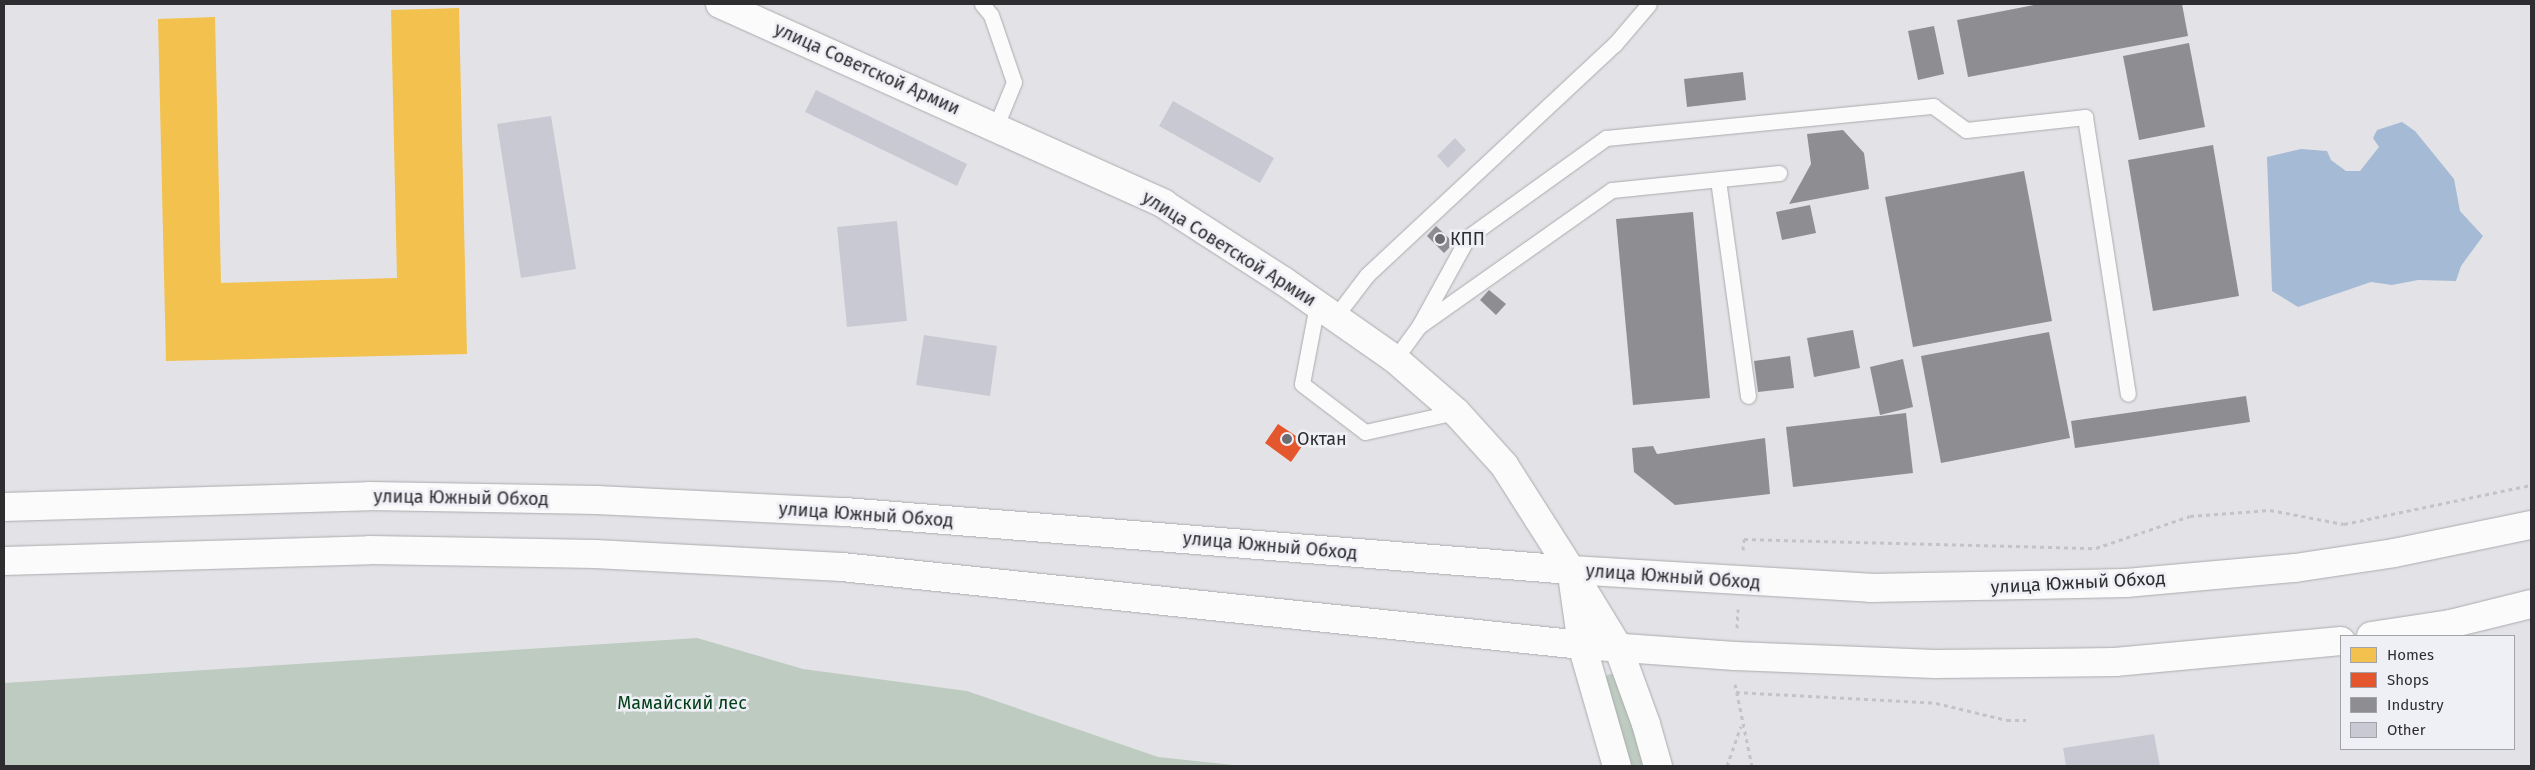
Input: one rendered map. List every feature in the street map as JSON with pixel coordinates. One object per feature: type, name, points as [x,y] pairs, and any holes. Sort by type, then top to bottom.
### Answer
[{"type":"main road","name":"улица Советской Армии","points":[[720,4],[996,126],[1164,204],[1395,359],[1456,412],[1504,465],[1618,647],[1646,724],[1658,766]]},
{"type":"main road","name":"улица Южный Обход","points":[[4,507],[369,496],[597,500],[846,512],[1740,583],[1870,588],[2126,583],[2295,568],[2394,553],[2531,525]]},
{"type":"main road","points":[[4,561],[370,550],[595,554],[842,566],[1582,645],[1735,656],[1935,664],[2115,662],[2340,641]]},
{"type":"main road","points":[[1571,570],[1582,645],[1617,766]]},
{"type":"main road","points":[[2378,635],[2450,624],[2531,604]]},
{"type":"lane","points":[[982,4],[991,15],[1014,82],[996,126]]},
{"type":"lane","points":[[1456,412],[1365,432],[1302,384],[1326,311],[1614,44],[1649,4]]},
{"type":"lane","points":[[1395,359],[1419,326],[1468,238],[1606,138],[1933,106],[1966,130],[2085,117],[2128,394]]},
{"type":"lane","points":[[1419,326],[1612,190],[1779,173]]},
{"type":"lane","points":[[1718,180],[1748,396]]},
{"type":"path","points":[[1752,766],[1741,725],[1736,692],[1735,656],[1744,539],[2096,548],[2190,516],[2270,510],[2344,524],[2531,485]]},
{"type":"path","points":[[1736,692],[1936,703],[2007,720],[2026,720]]},
{"type":"path","points":[[1727,766],[1741,725]]},
{"type":"green space","name":"Мамайский лес","points":[[697,638],[803,669],[967,691],[1158,757],[1243,766],[4,766],[4,683]]},
{"type":"green space","points":[[1619,672],[1647,766],[1629,766],[1605,680],[1607,675]]},
{"type":"water","points":[[2402,122],[2415,131],[2454,179],[2460,211],[2483,236],[2461,266],[2456,281],[2418,280],[2392,285],[2371,282],[2298,307],[2272,291],[2267,157],[2301,149],[2327,151],[2331,160],[2346,171],[2360,171],[2379,147],[2373,138],[2377,130]]},
{"type":"building: Homes","points":[[459,8],[467,354],[166,361],[158,19],[215,17],[221,283],[397,278],[391,10]]},
{"type":"building: Shops","points":[[1278,424],[1305,442],[1291,462],[1265,443]]},
{"type":"building: Industry","points":[[2039,4],[2182,4],[2188,36],[1968,77],[1957,20]]},
{"type":"building: Industry","points":[[1934,26],[1944,74],[1918,80],[1908,31]]},
{"type":"building: Industry","points":[[2189,43],[2205,127],[2139,140],[2123,56]]},
{"type":"building: Industry","points":[[1743,72],[1746,100],[1687,107],[1684,79]]},
{"type":"building: Industry","points":[[1843,130],[1864,153],[1869,189],[1789,204],[1811,164],[1807,134]]},
{"type":"building: Industry","points":[[2213,145],[2239,296],[2153,311],[2128,160]]},
{"type":"building: Industry","points":[[2024,171],[2052,321],[1913,347],[1885,197]]},
{"type":"building: Industry","points":[[1810,205],[1816,233],[1782,240],[1776,212]]},
{"type":"building: Industry","points":[[1693,212],[1710,398],[1633,405],[1616,219]]},
{"type":"building: Industry","name":"КПП","points":[[1436,226],[1454,243],[1444,253],[1427,236]]},
{"type":"building: Industry","name":"КПП","points":[[1489,290],[1506,304],[1496,315],[1480,300]]},
{"type":"building: Industry","points":[[1853,330],[1860,368],[1814,377],[1807,338]]},
{"type":"building: Industry","points":[[2049,332],[2070,438],[1941,463],[1921,356]]},
{"type":"building: Industry","points":[[1790,356],[1794,388],[1758,392],[1754,361]]},
{"type":"building: Industry","points":[[1903,359],[1913,407],[1880,415],[1870,367]]},
{"type":"building: Industry","points":[[2246,396],[2250,422],[2075,448],[2071,421]]},
{"type":"building: Industry","points":[[1906,413],[1913,473],[1793,487],[1786,427]]},
{"type":"building: Industry","points":[[1765,438],[1770,494],[1675,505],[1634,472],[1632,448],[1653,446],[1657,454]]},
{"type":"building: Other","points":[[816,90],[967,164],[957,186],[805,112]]},
{"type":"building: Other","points":[[1173,101],[1274,158],[1260,183],[1159,126]]},
{"type":"building: Other","points":[[551,116],[576,269],[521,278],[497,124]]},
{"type":"building: Other","points":[[1455,138],[1466,150],[1448,168],[1437,156]]},
{"type":"building: Other","points":[[897,221],[907,321],[847,327],[837,227]]},
{"type":"building: Other","points":[[924,335],[997,346],[990,396],[916,385]]},
{"type":"building: Other","points":[[2154,734],[2160,766],[2066,766],[2063,748]]},
{"type":"place","name":"КПП","points":[[1440,239]]},
{"type":"place","name":"Октан","points":[[1287,439]]}]
